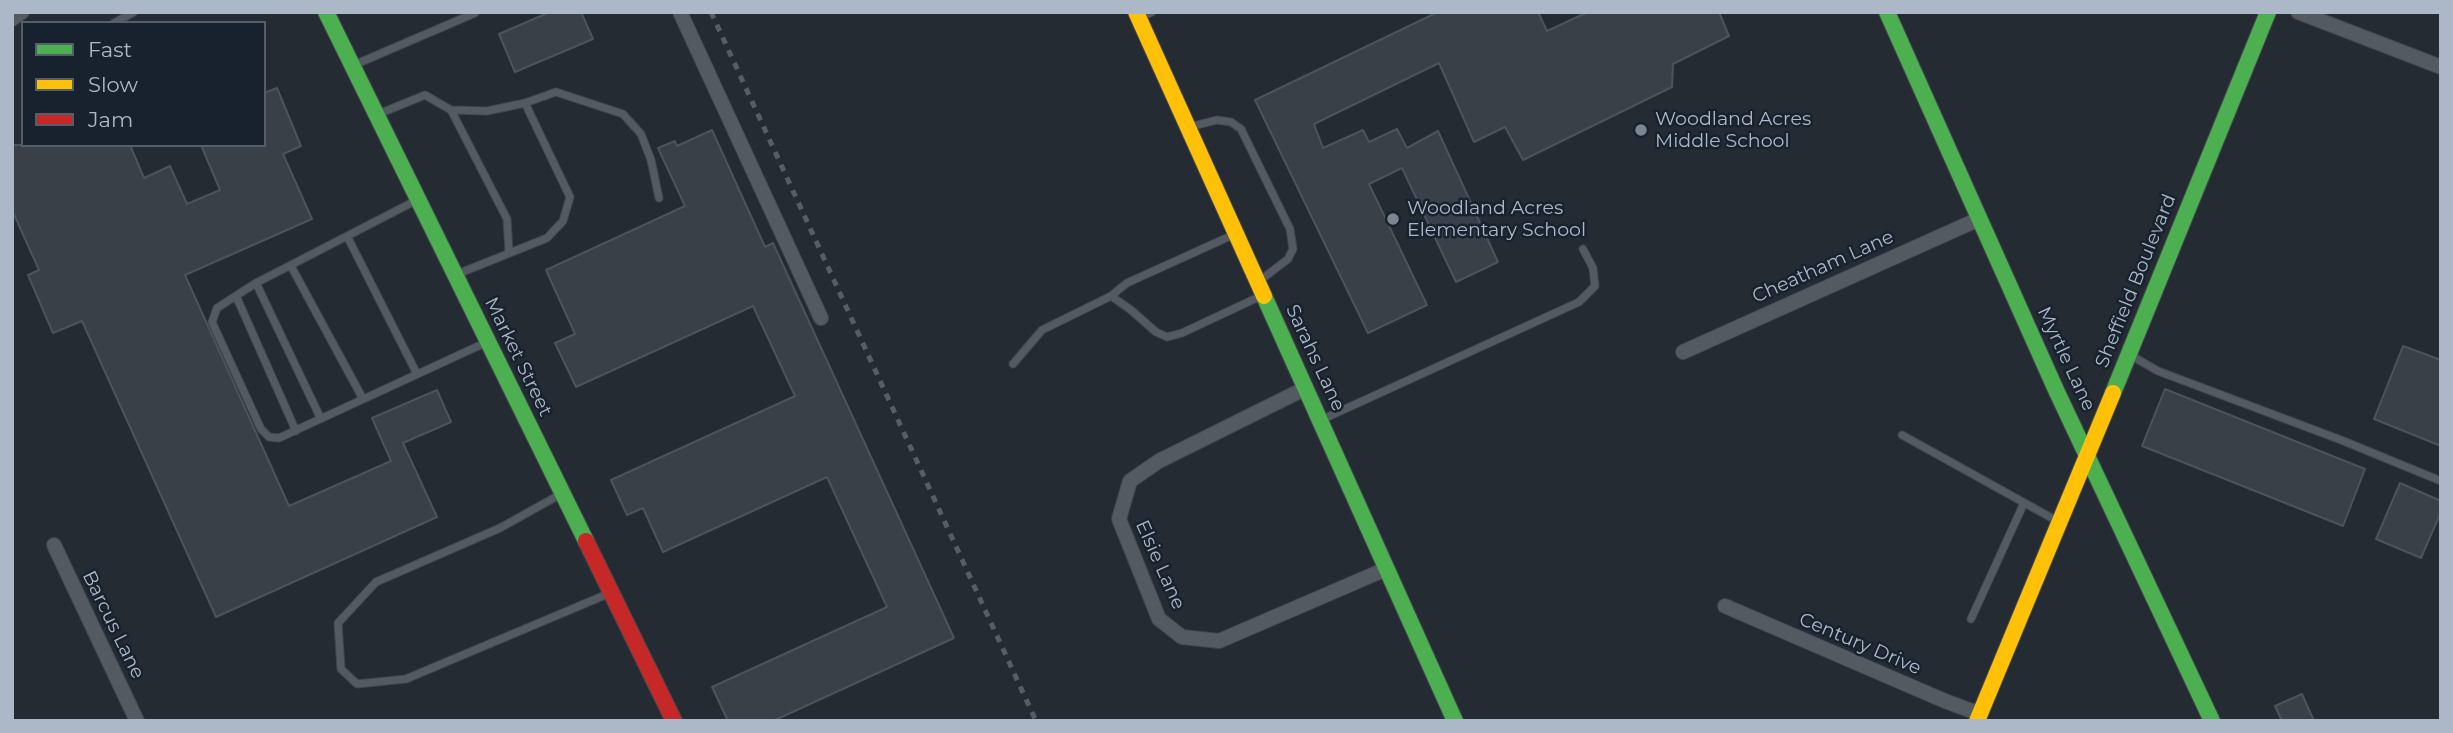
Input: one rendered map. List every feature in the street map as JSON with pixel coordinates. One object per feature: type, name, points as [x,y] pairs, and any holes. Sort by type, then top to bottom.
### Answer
[{"type":"street","points":[[12,19],[22,12]]},
{"type":"street","name":"Market Street","points":[[326,12],[674,721]]},
{"type":"street","points":[[680,12],[821,318]]},
{"type":"street","name":"Myrtle Lane","points":[[1887,12],[2056,390],[2212,721]]},
{"type":"street","name":"Sheffield Boulevard","points":[[1979,717],[1990,683],[2088,454],[2268,12]]},
{"type":"street","points":[[2298,12],[2441,67]]},
{"type":"street","name":"Sarahs Lane","points":[[1142,14],[1188,127],[1455,721]]},
{"type":"street","name":"Cheatham Lane","points":[[1683,352],[1979,219]]},
{"type":"street","name":"Elsie Lane","points":[[1306,388],[1158,461],[1130,481],[1119,519],[1159,619],[1182,637],[1219,641],[1386,569]]},
{"type":"street","name":"Barcus Lane","points":[[54,545],[138,721]]},
{"type":"street","name":"Century Drive","points":[[1725,606],[1979,717]]},
{"type":"lane","points":[[118,21],[134,12]]},
{"type":"lane","points":[[354,65],[475,13]]},
{"type":"lane","points":[[450,110],[487,111],[525,103],[556,92],[623,114],[641,134],[651,160],[659,198]]},
{"type":"lane","points":[[376,115],[425,94],[450,110],[507,219],[509,252]]},
{"type":"lane","points":[[454,275],[547,239],[563,221],[570,197],[525,103]]},
{"type":"lane","points":[[1111,296],[1132,310],[1156,332],[1167,337],[1182,334],[1260,289],[1288,259],[1293,249],[1290,229],[1241,128],[1231,122],[1217,120],[1188,127]]},
{"type":"lane","points":[[417,200],[256,283],[216,308],[212,322],[261,429],[269,437],[279,438],[487,341]]},
{"type":"lane","points":[[1013,364],[1042,330],[1111,296],[1127,283],[1236,233]]},
{"type":"lane","points":[[347,236],[417,374]]},
{"type":"lane","points":[[1320,420],[1579,302],[1594,286],[1593,268],[1583,249]]},
{"type":"lane","points":[[291,266],[363,400]]},
{"type":"lane","points":[[256,283],[321,419]]},
{"type":"lane","points":[[236,296],[296,430]]},
{"type":"lane","points":[[2128,354],[2158,371],[2441,481]]},
{"type":"lane","points":[[1902,435],[2059,523]]},
{"type":"lane","points":[[562,493],[500,528],[376,582],[338,623],[341,669],[357,684],[406,679],[611,593]]},
{"type":"lane","points":[[1971,619],[2024,503]]},
{"type":"building","points":[[550,12],[581,12],[593,39],[515,72],[499,34]]},
{"type":"building","points":[[1438,12],[1538,12],[1547,31],[1588,12],[1719,12],[1729,36],[1673,64],[1672,87],[1523,160],[1505,127],[1474,142],[1439,63],[1314,124],[1323,148],[1363,130],[1369,142],[1397,129],[1407,148],[1438,131],[1498,262],[1456,282],[1402,168],[1369,184],[1427,305],[1368,333],[1255,100]]},
{"type":"building","points":[[277,88],[301,146],[283,154],[312,219],[185,275],[289,506],[391,461],[372,418],[437,390],[451,422],[403,443],[437,517],[216,617],[82,321],[53,333],[28,275],[39,270],[12,210],[12,145],[131,147],[144,178],[170,166],[187,204],[220,190],[202,147],[266,147],[266,92]]},
{"type":"building","points":[[712,130],[765,247],[773,243],[954,638],[773,721],[728,721],[712,687],[887,607],[827,477],[663,552],[643,508],[627,515],[611,480],[795,396],[753,306],[576,387],[555,343],[575,334],[546,270],[685,206],[658,148],[675,141],[677,146]]},
{"type":"building","points":[[2403,346],[2441,360],[2441,446],[2374,419]]},
{"type":"building","points":[[2165,389],[2365,469],[2343,526],[2142,446]]},
{"type":"building","points":[[2400,483],[2441,501],[2441,512],[2421,558],[2376,539]]},
{"type":"building","points":[[2302,694],[2314,721],[2282,721],[2275,706]]},
{"type":"railway","points":[[711,12],[1036,721]]},
{"type":"traffic: fast","points":[[326,12],[586,541]]},
{"type":"traffic: fast","points":[[1887,12],[2056,390],[2212,721]]},
{"type":"traffic: fast","points":[[2113,393],[2268,12]]},
{"type":"traffic: fast","points":[[1264,296],[1455,721]]},
{"type":"traffic: slow","points":[[1136,12],[1264,296]]},
{"type":"traffic: slow","points":[[1977,721],[2113,393]]},
{"type":"traffic: jam","points":[[586,541],[674,721]]},
{"type":"place","name":"Woodland Acres Middle School","points":[[1641,130]]},
{"type":"place","name":"Woodland Acres Elementary School","points":[[1393,219]]}]
